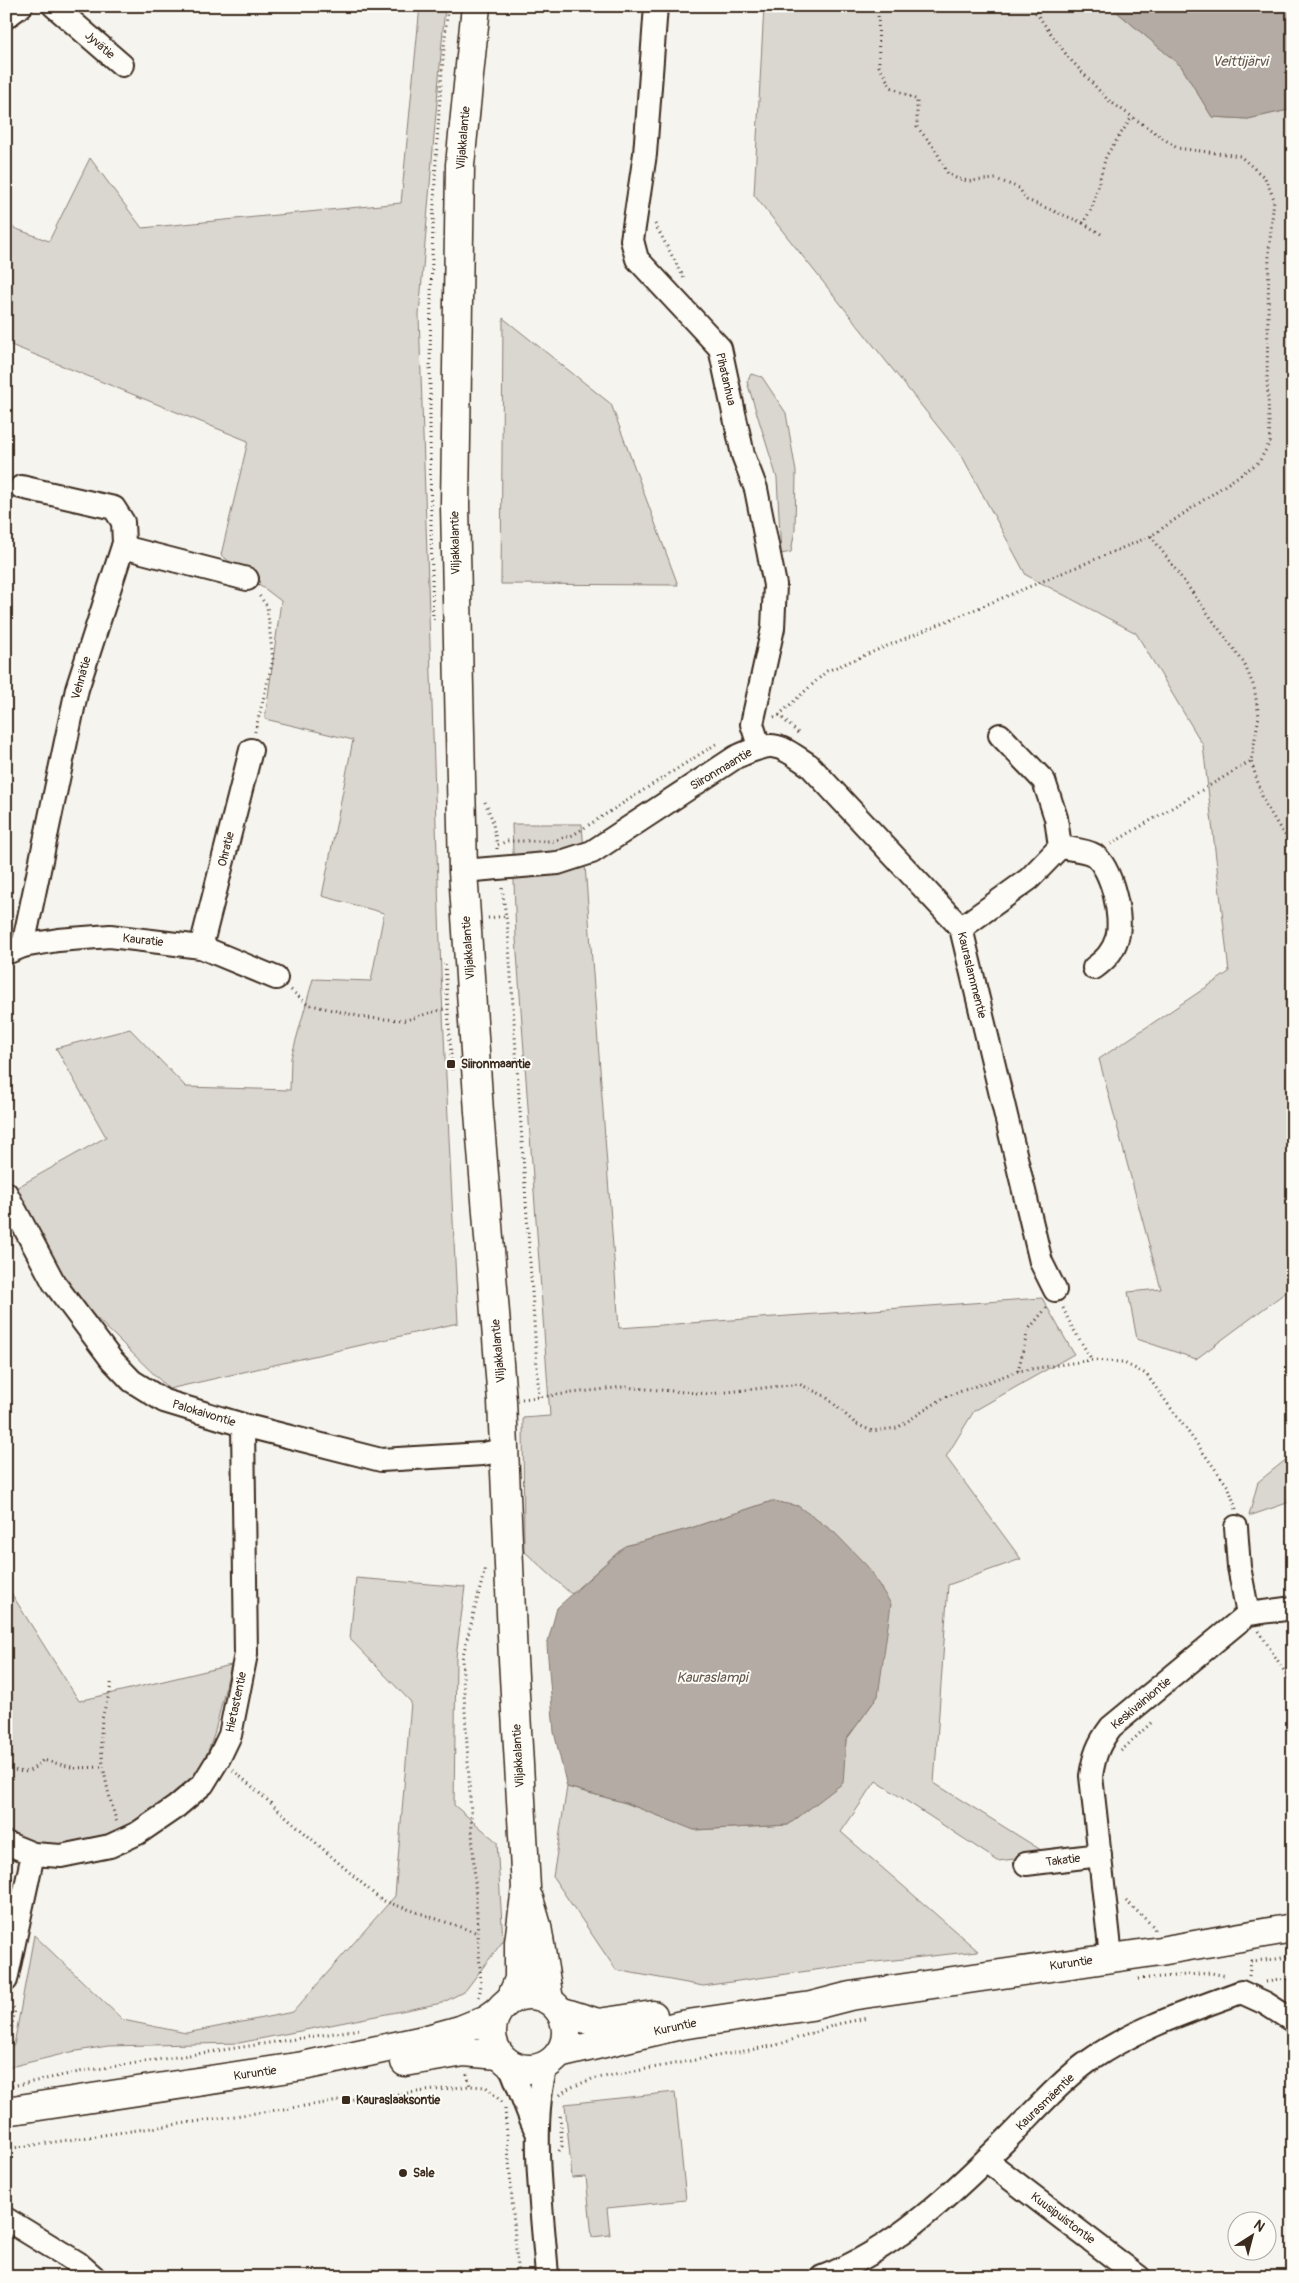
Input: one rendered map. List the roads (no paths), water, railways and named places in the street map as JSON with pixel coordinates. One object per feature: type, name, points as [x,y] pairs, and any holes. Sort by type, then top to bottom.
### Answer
[{"type":"main road","name":"Viljakkalantie","points":[[476,6],[460,165],[455,476],[463,871],[479,1112],[502,1401],[526,1888],[519,1942],[519,1979],[495,2004]]},
{"type":"main road","name":"Viljakkalantie","points":[[526,1888],[538,1926],[555,2006]]},
{"type":"main road","name":"Kuruntie","points":[[553,2060],[681,2025],[811,2006],[850,1996],[1111,1957],[1162,1964],[1293,1928]]},
{"type":"main road","name":"Kuruntie","points":[[555,2006],[598,2023],[703,2005],[807,1991],[850,1996]]},
{"type":"main road","points":[[530,1995],[555,2006],[566,2025],[566,2040],[553,2060],[533,2069],[520,2068],[504,2059],[494,2045],[492,2034],[495,2004],[530,1995]]},
{"type":"main road","name":"Kuruntie","points":[[6,2111],[303,2066],[424,2040],[460,2030],[488,2019],[495,2004]]},
{"type":"main road","name":"Kuruntie","points":[[6,2123],[229,2089],[344,2075],[448,2054],[464,2052],[504,2059]]},
{"type":"street","points":[[6,16],[21,6]]},
{"type":"street","name":"Jyvätie","points":[[54,6],[122,65]]},
{"type":"street","name":"Pihatanhua","points":[[656,6],[645,154],[632,240],[638,259],[720,348],[743,454],[756,489],[775,585],[772,628],[752,724],[759,746]]},
{"type":"street","name":"Vehnätie","points":[[15,950],[77,689],[124,547],[123,522],[114,508],[21,486]]},
{"type":"street","points":[[124,547],[247,579]]},
{"type":"street","points":[[1000,735],[1044,781],[1056,818],[1060,847]]},
{"type":"street","name":"Siironmaantie","points":[[463,871],[558,863],[592,852],[736,757],[759,746]]},
{"type":"street","name":"Kauraslammentie","points":[[759,746],[781,746],[809,766],[961,928],[1041,1262],[1055,1290]]},
{"type":"street","name":"Ohratie","points":[[201,948],[251,750]]},
{"type":"street","points":[[1060,847],[1093,855],[1106,869],[1118,906],[1118,937],[1108,957],[1094,968]]},
{"type":"street","points":[[961,928],[1029,879],[1060,847]]},
{"type":"street","name":"Kauratie","points":[[15,950],[58,940],[110,936],[201,948],[276,978]]},
{"type":"street","name":"Palokaivontie","points":[[6,1193],[54,1283],[111,1359],[132,1380],[164,1401],[243,1425],[381,1460],[483,1454],[503,1450]]},
{"type":"street","name":"Hietastentie","points":[[6,1843],[33,1854],[61,1856],[110,1846],[138,1833],[176,1807],[203,1784],[219,1758],[230,1735],[246,1654],[243,1425]]},
{"type":"street","points":[[1236,1527],[1239,1567],[1248,1614],[1293,1608]]},
{"type":"street","name":"Keskivainiontie","points":[[1111,1957],[1091,1776],[1094,1754],[1099,1742],[1111,1728],[1248,1614]]},
{"type":"street","points":[[6,1980],[33,1854]]},
{"type":"street","name":"Takatie","points":[[1026,1864],[1100,1854]]},
{"type":"street","name":"Kaurasmäentie","points":[[822,2277],[845,2273],[894,2238],[942,2200],[986,2160],[1060,2085],[1089,2061],[1120,2042],[1179,2015],[1241,1992],[1265,2003],[1293,2021]]},
{"type":"street","points":[[504,2059],[537,2134],[547,2277]]},
{"type":"street","points":[[523,2103],[541,2085],[553,2060]]},
{"type":"street","name":"Kuusipuistontie","points":[[986,2160],[1139,2277]]},
{"type":"street","points":[[6,2219],[78,2262],[94,2277]]},
{"type":"water","name":"Veittijärvi","points":[[1110,6],[1293,6],[1293,113],[1288,110],[1248,119],[1212,117],[1181,66]]},
{"type":"water","name":"Kauraslampi","points":[[772,1501],[798,1506],[834,1532],[867,1566],[891,1604],[878,1696],[846,1740],[843,1783],[788,1825],[694,1830],[626,1803],[567,1787],[554,1732],[547,1645],[557,1608],[625,1546],[688,1529]]},
{"type":"place","name":"Siironmaantie","points":[[451,1064]]},
{"type":"place","name":"Kauraslaaksontie","points":[[346,2100]]},
{"type":"place","name":"Sale","points":[[403,2173]]}]
